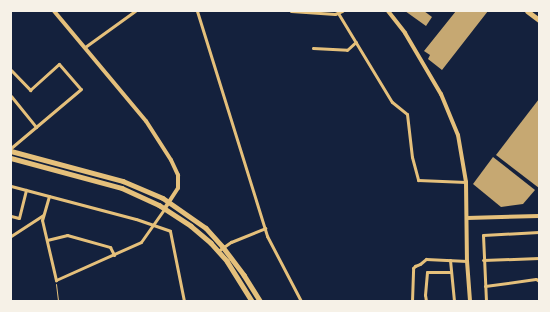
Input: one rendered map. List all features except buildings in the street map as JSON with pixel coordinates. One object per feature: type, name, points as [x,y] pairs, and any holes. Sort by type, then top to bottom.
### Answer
[{"type":"highway","points":[[528,11],[539,20]]},
{"type":"main road","points":[[11,151],[123,181],[143,188],[169,202],[206,228],[223,247],[244,275],[260,301]]},
{"type":"main road","points":[[11,158],[122,188],[165,208],[200,234],[218,251],[238,278],[252,301]]},
{"type":"street","points":[[48,196],[42,220],[56,280],[141,242],[178,188],[178,175],[175,167],[150,125],[54,11]]},
{"type":"street","points":[[85,47],[135,11]]},
{"type":"street","points":[[197,11],[265,228],[301,301]]},
{"type":"street","points":[[291,11],[338,13],[342,11]]},
{"type":"street","points":[[388,11],[398,22],[417,52],[449,109],[461,148],[466,182],[467,261],[470,301]]},
{"type":"street","points":[[338,13],[392,102],[407,114],[412,157],[418,180],[466,182]]},
{"type":"street","points":[[312,48],[347,50],[356,42]]},
{"type":"street","points":[[11,70],[30,90],[59,64],[81,89],[11,148]]},
{"type":"street","points":[[11,96],[36,127]]},
{"type":"street","points":[[11,186],[136,219],[170,231],[184,301]]},
{"type":"street","points":[[11,216],[19,218],[26,190]]},
{"type":"street","points":[[11,236],[43,214]]},
{"type":"street","points":[[466,218],[539,216]]},
{"type":"street","points":[[218,251],[231,242],[265,228]]},
{"type":"street","points":[[486,301],[483,235],[539,232]]},
{"type":"street","points":[[47,240],[67,235],[110,247],[114,255]]},
{"type":"street","points":[[483,260],[539,258]]},
{"type":"street","points":[[412,301],[411,291],[414,267],[420,264],[424,259],[467,261]]},
{"type":"street","points":[[450,260],[454,301]]},
{"type":"street","points":[[426,301],[425,295],[427,272],[451,272]]},
{"type":"street","points":[[485,286],[536,280],[539,281]]},
{"type":"path","points":[[56,280],[58,301]]}]
